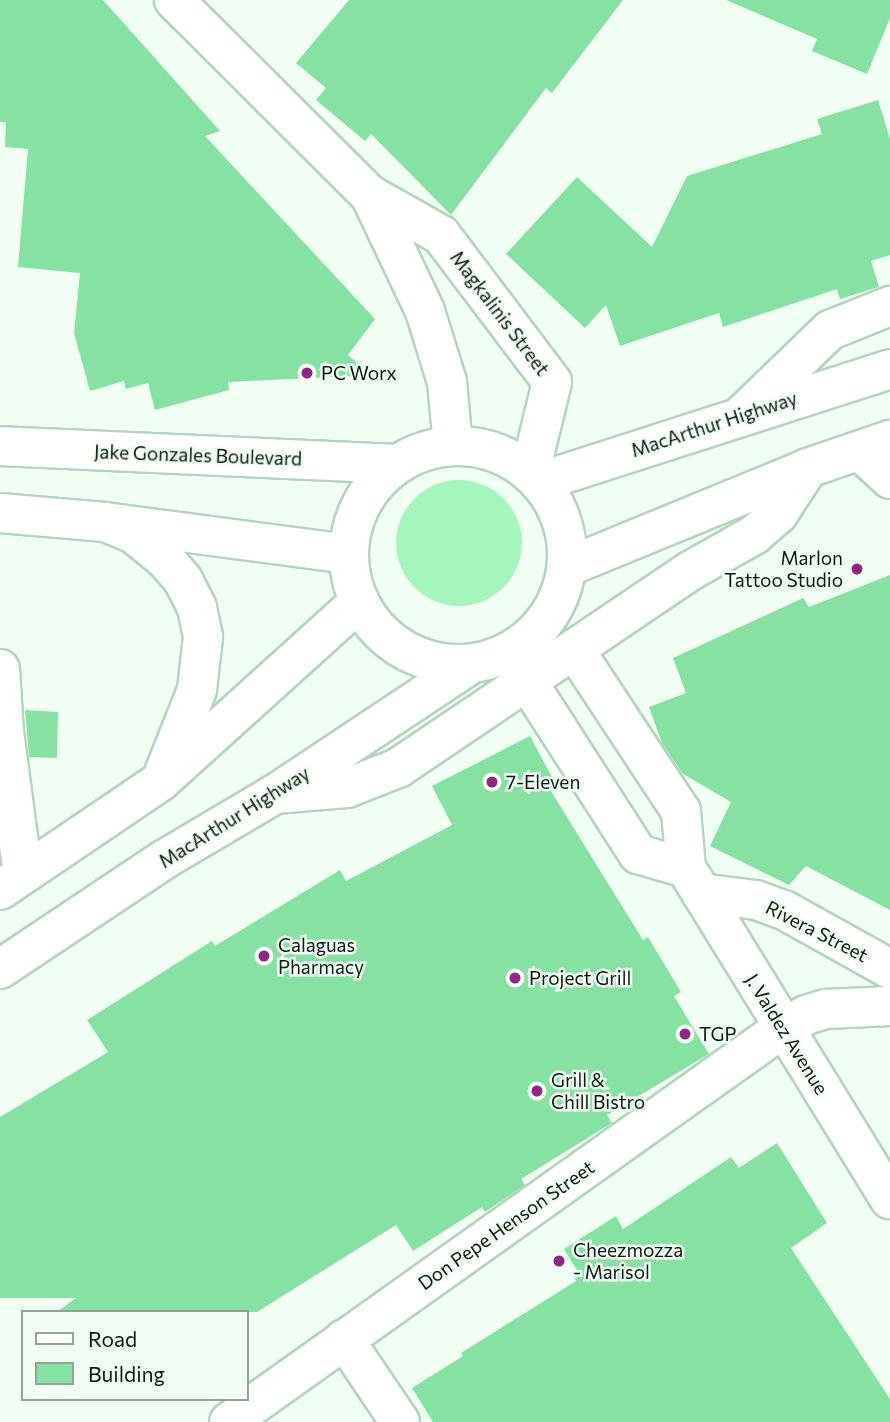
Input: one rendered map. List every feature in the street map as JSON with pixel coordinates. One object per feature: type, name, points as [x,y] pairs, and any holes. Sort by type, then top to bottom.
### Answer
[{"type":"main road","name":"Magkalinis Street","points":[[174,0],[370,195],[441,235],[552,382],[534,477]]},
{"type":"main road","name":"Magkalinis Street","points":[[370,195],[425,311],[447,382],[453,446]]},
{"type":"main road","points":[[743,414],[830,330],[890,306]]},
{"type":"main road","name":"MacArthur Highway","points":[[534,477],[885,370]]},
{"type":"main road","name":"Jake Gonzales Boulevard","points":[[0,446],[397,464]]},
{"type":"main road","points":[[453,446],[480,448],[506,457],[534,477],[556,507],[565,536],[567,566],[560,595],[546,622],[524,643],[498,658],[469,665],[435,663],[404,651],[377,630],[359,602],[351,579],[348,554],[352,527],[361,503],[377,481],[397,464],[423,451],[453,446]]},
{"type":"main road","points":[[567,566],[808,468],[875,446],[890,479]]},
{"type":"main road","points":[[275,794],[347,788],[398,768],[690,571],[754,535],[778,514],[808,468]]},
{"type":"main road","points":[[0,513],[105,522],[348,554]]},
{"type":"main road","points":[[105,522],[134,534],[164,558],[183,580],[199,618],[203,637],[197,690],[161,780]]},
{"type":"main road","points":[[12,882],[161,780],[359,602]]},
{"type":"main road","name":"J. Valdez Avenue","points":[[573,649],[681,811],[693,881],[890,1199]]},
{"type":"main road","name":"MacArthur Highway","points":[[0,969],[165,859],[275,794],[469,665]]},
{"type":"main road","points":[[0,669],[12,882]]},
{"type":"main road","points":[[527,681],[638,854],[693,881]]},
{"type":"main road","name":"Rivera Street","points":[[693,881],[784,910],[890,969]]},
{"type":"main road","points":[[783,1028],[806,1015],[826,1009],[890,1006]]},
{"type":"main road","name":"Don Pepe Henson Street","points":[[229,1422],[783,1028]]},
{"type":"main road","points":[[344,1339],[400,1422]]},
{"type":"green space","points":[[459,480],[483,485],[503,499],[517,519],[522,543],[517,567],[503,587],[483,601],[459,606],[435,601],[415,587],[401,567],[396,543],[401,519],[415,499],[435,485]]},
{"type":"building","points":[[0,0],[103,0],[220,131],[205,136],[375,319],[348,355],[372,375],[228,382],[229,390],[155,410],[148,383],[126,389],[124,381],[90,391],[74,333],[80,273],[18,267],[28,149],[5,147],[6,122],[0,122]]},
{"type":"building","points":[[349,0],[623,0],[552,93],[546,88],[451,215],[371,134],[365,141],[316,100],[326,88],[296,63]]},
{"type":"building","points":[[726,0],[890,0],[890,18],[867,74],[812,51],[817,39]]},
{"type":"building","points":[[878,100],[890,139],[890,255],[871,261],[879,287],[840,299],[837,289],[723,327],[719,313],[620,346],[606,305],[585,328],[506,254],[577,177],[652,247],[687,176],[822,134],[817,119]]},
{"type":"building","points":[[890,575],[890,910],[806,866],[789,885],[710,846],[731,802],[683,774],[662,743],[649,707],[686,693],[673,658],[803,598],[809,607]]},
{"type":"building","points":[[25,710],[58,712],[57,758],[29,757]]},
{"type":"building","points":[[530,736],[553,779],[546,783],[643,940],[648,937],[681,992],[674,996],[709,1054],[607,1115],[612,1123],[521,1179],[525,1185],[485,1212],[482,1207],[413,1251],[396,1225],[257,1312],[60,1310],[76,1298],[0,1298],[0,1117],[108,1052],[87,1020],[212,941],[215,946],[340,870],[346,881],[452,825],[432,786]]},
{"type":"building","points":[[777,1143],[827,1223],[791,1248],[890,1399],[890,1422],[433,1422],[412,1388],[463,1356],[461,1353],[576,1281],[580,1275],[564,1249],[616,1216],[623,1229],[731,1157],[739,1168]]},
{"type":"place","name":"PC Worx","points":[[307,373]]},
{"type":"place","name":"Marlon Tattoo Studio","points":[[857,569]]},
{"type":"place","name":"7-Eleven","points":[[492,782]]},
{"type":"place","name":"Calaguas Pharmacy","points":[[264,956]]},
{"type":"place","name":"Project Grill","points":[[515,978]]},
{"type":"place","name":"TGP","points":[[685,1034]]},
{"type":"place","name":"Grill & Chill Bistro","points":[[537,1091]]},
{"type":"place","name":"Cheezmozza - Marisol","points":[[559,1261]]}]
